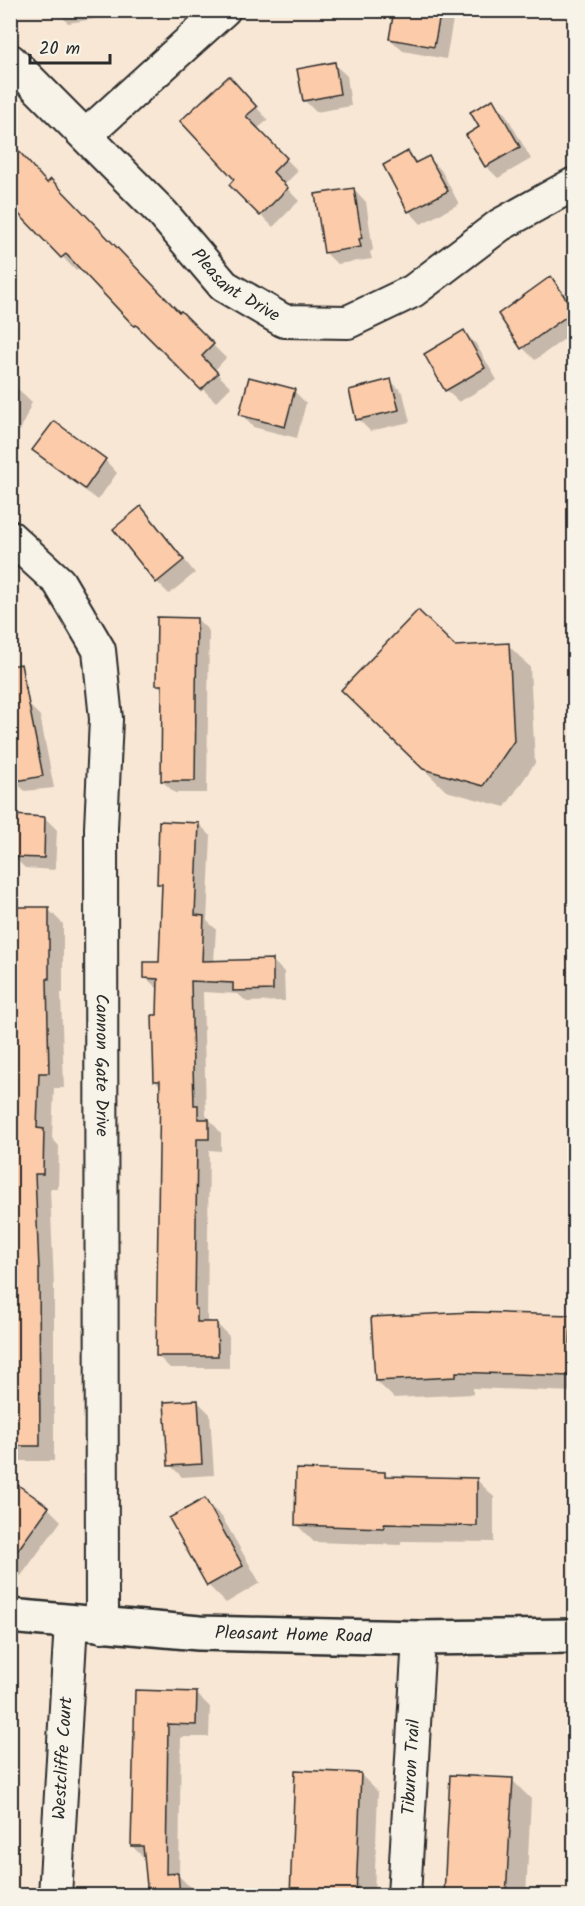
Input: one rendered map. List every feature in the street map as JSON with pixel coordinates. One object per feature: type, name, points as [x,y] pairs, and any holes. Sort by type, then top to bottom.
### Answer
[{"type":"main road","name":"Pleasant Home Road","points":[[10,1616],[200,1634],[419,1638],[574,1636]]},
{"type":"street","points":[[86,135],[224,10]]},
{"type":"street","name":"Pleasant Drive","points":[[10,60],[163,213],[224,286],[284,321],[348,322],[413,291],[501,225],[574,183]]},
{"type":"street","name":"Cannon Gate Drive","points":[[10,537],[59,582],[99,650],[106,719],[101,828],[86,1624]]},
{"type":"street","name":"Westcliffe Court","points":[[55,1896],[86,1624]]},
{"type":"street","name":"Tiburon Trail","points":[[404,1896],[419,1638]]},
{"type":"building","points":[[394,10],[441,10],[434,47],[389,39]]},
{"type":"building","points":[[335,62],[340,94],[303,101],[297,69]]},
{"type":"building","points":[[229,76],[257,107],[246,116],[287,158],[273,172],[288,188],[260,216],[229,185],[234,179],[180,121]]},
{"type":"building","points":[[493,99],[520,147],[485,167],[466,135],[479,127],[470,112]]},
{"type":"building","points":[[10,141],[47,183],[51,179],[179,312],[181,311],[214,344],[202,356],[218,373],[201,390],[136,325],[134,326],[66,254],[61,258],[10,205]]},
{"type":"building","points":[[408,151],[415,163],[429,156],[448,191],[408,212],[383,165]]},
{"type":"building","points":[[354,188],[362,238],[359,239],[361,247],[324,253],[315,194]]},
{"type":"building","points":[[551,276],[574,311],[521,349],[498,314]]},
{"type":"building","points":[[464,330],[485,368],[445,391],[424,354]]},
{"type":"building","points":[[249,377],[295,389],[285,427],[239,415]]},
{"type":"building","points":[[391,379],[399,410],[356,420],[349,390]]},
{"type":"building","points":[[54,421],[106,459],[85,489],[32,450]]},
{"type":"building","points":[[141,506],[184,560],[156,583],[113,529]]},
{"type":"building","points":[[418,610],[455,646],[509,643],[514,741],[483,786],[423,769],[341,690]]},
{"type":"building","points":[[157,617],[197,618],[195,781],[161,781],[162,685],[156,685]]},
{"type":"building","points":[[21,664],[43,776],[10,780],[10,666]]},
{"type":"building","points":[[13,815],[45,817],[44,858],[12,857]]},
{"type":"building","points":[[159,821],[199,823],[195,915],[204,916],[202,961],[273,959],[273,990],[233,991],[233,983],[191,981],[194,1105],[198,1105],[198,1119],[209,1119],[209,1139],[197,1139],[195,1309],[197,1309],[197,1322],[217,1322],[218,1356],[156,1356],[160,1081],[154,1081],[152,1015],[157,1015],[158,979],[144,978],[144,962],[159,962],[162,884],[157,884]]},
{"type":"building","points":[[15,907],[49,907],[49,979],[47,979],[49,1073],[39,1073],[37,1128],[44,1129],[43,1174],[35,1174],[39,1269],[40,1446],[10,1446],[10,929],[14,929]]},
{"type":"building","points":[[472,1312],[571,1315],[569,1376],[456,1372],[456,1377],[375,1381],[371,1317]]},
{"type":"building","points":[[198,1400],[202,1464],[168,1466],[164,1402]]},
{"type":"building","points":[[296,1469],[385,1472],[385,1476],[477,1478],[477,1526],[384,1524],[384,1528],[295,1525]]},
{"type":"building","points":[[18,1485],[49,1507],[10,1561],[10,1495]]},
{"type":"building","points":[[205,1498],[243,1566],[207,1586],[169,1518]]},
{"type":"building","points":[[135,1690],[197,1692],[196,1725],[168,1724],[166,1874],[178,1873],[180,1896],[148,1896],[143,1846],[131,1846]]},
{"type":"building","points":[[295,1770],[361,1773],[356,1896],[290,1896]]},
{"type":"building","points":[[450,1775],[513,1778],[506,1896],[444,1896]]}]
